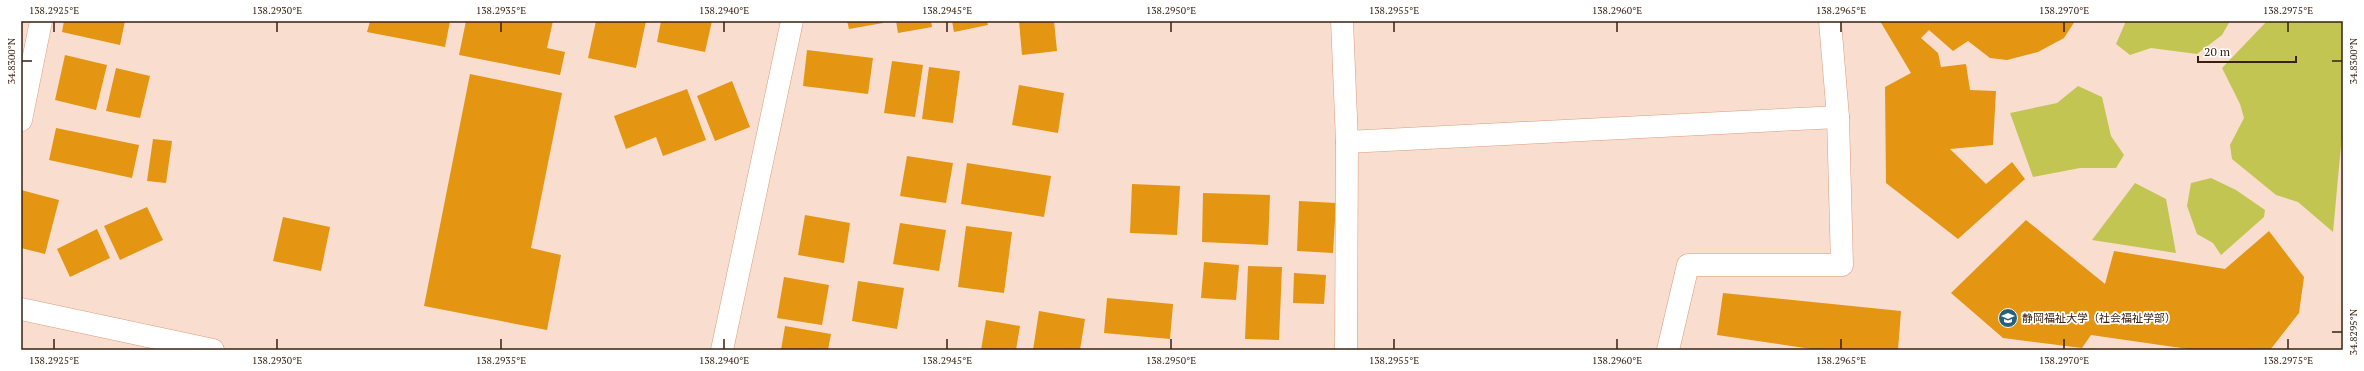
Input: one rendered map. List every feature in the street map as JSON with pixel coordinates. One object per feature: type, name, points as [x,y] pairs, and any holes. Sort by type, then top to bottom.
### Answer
[{"type":"street","points":[[21,120],[41,21]]},
{"type":"street","points":[[722,350],[792,21]]},
{"type":"street","points":[[1342,21],[1347,142],[1346,350]]},
{"type":"street","points":[[1668,350],[1688,265],[1842,265],[1838,117],[1830,21]]},
{"type":"street","points":[[1347,142],[1838,117]]},
{"type":"street","points":[[21,309],[213,350]]},
{"type":"shaded area","points":[[2126,21],[2230,21],[2222,35],[2197,54],[2151,48],[2130,55],[2116,44]]},
{"type":"shaded area","points":[[2267,21],[2343,21],[2343,124],[2333,232],[2298,202],[2276,195],[2232,159],[2230,145],[2244,118],[2240,104],[2222,68]]},
{"type":"shaded area","points":[[2078,86],[2102,97],[2111,136],[2124,155],[2116,168],[2080,168],[2033,177],[2010,113],[2057,103]]},
{"type":"shaded area","points":[[2211,178],[2236,190],[2265,210],[2264,217],[2221,255],[2213,243],[2197,234],[2187,206],[2191,183]]},
{"type":"shaded area","points":[[2135,183],[2166,199],[2176,253],[2092,240]]},
{"type":"building","points":[[64,21],[125,21],[120,45],[62,32]]},
{"type":"building","points":[[370,21],[450,21],[445,47],[367,32]]},
{"type":"building","points":[[466,21],[553,21],[547,48],[565,52],[560,75],[459,55]]},
{"type":"building","points":[[596,21],[646,21],[636,68],[588,58]]},
{"type":"building","points":[[661,21],[712,21],[705,52],[657,42]]},
{"type":"building","points":[[847,21],[883,21],[883,23],[849,29]]},
{"type":"building","points":[[896,21],[931,21],[932,27],[898,33]]},
{"type":"building","points":[[952,21],[987,21],[988,25],[954,32]]},
{"type":"building","points":[[1019,21],[1054,21],[1057,51],[1022,55]]},
{"type":"building","points":[[1880,21],[2075,21],[2064,38],[2038,52],[2007,60],[1990,58],[1968,41],[1953,51],[1929,30],[1921,38],[1938,53],[1941,67],[1966,64],[1970,90],[1996,91],[1993,145],[1950,149],[1986,184],[2012,162],[2025,179],[1958,239],[1886,183],[1885,87],[1911,73]]},
{"type":"building","points":[[807,50],[873,58],[868,94],[803,86]]},
{"type":"building","points":[[65,55],[107,65],[96,110],[55,100]]},
{"type":"building","points":[[892,61],[923,65],[915,117],[884,113]]},
{"type":"building","points":[[929,67],[960,71],[953,123],[922,119]]},
{"type":"building","points":[[116,68],[150,76],[140,118],[106,111]]},
{"type":"building","points":[[470,74],[562,93],[531,248],[561,255],[547,330],[424,306]]},
{"type":"building","points":[[732,81],[750,127],[715,141],[697,96]]},
{"type":"building","points":[[1019,85],[1064,93],[1058,133],[1012,125]]},
{"type":"building","points":[[687,89],[706,140],[663,156],[656,137],[626,149],[614,116]]},
{"type":"building","points":[[56,128],[139,145],[132,178],[49,160]]},
{"type":"building","points":[[153,139],[172,141],[166,183],[147,181]]},
{"type":"building","points":[[907,156],[953,163],[946,203],[900,196]]},
{"type":"building","points":[[967,163],[1051,176],[1044,217],[961,204]]},
{"type":"building","points":[[1132,184],[1180,186],[1177,235],[1130,233]]},
{"type":"building","points":[[21,190],[59,200],[45,254],[21,248]]},
{"type":"building","points":[[1203,193],[1270,195],[1268,245],[1202,242]]},
{"type":"building","points":[[1299,201],[1336,203],[1333,253],[1297,251]]},
{"type":"building","points":[[147,207],[163,240],[120,260],[104,226]]},
{"type":"building","points":[[805,215],[850,223],[844,263],[798,255]]},
{"type":"building","points":[[283,217],[330,227],[321,271],[273,261]]},
{"type":"building","points":[[2026,220],[2105,284],[2114,251],[2225,269],[2269,231],[2304,277],[2299,313],[2270,350],[2195,350],[2091,335],[2082,348],[2003,338],[1951,293]]},
{"type":"building","points":[[900,223],[946,230],[939,271],[893,264]]},
{"type":"building","points":[[966,226],[1012,232],[1004,293],[958,287]]},
{"type":"building","points":[[97,229],[110,258],[70,277],[57,249]]},
{"type":"building","points":[[1204,262],[1239,265],[1236,300],[1201,298]]},
{"type":"building","points":[[1248,266],[1282,267],[1279,340],[1245,339]]},
{"type":"building","points":[[1294,273],[1326,275],[1324,304],[1293,303]]},
{"type":"building","points":[[784,277],[829,285],[822,325],[777,318]]},
{"type":"building","points":[[858,281],[904,288],[897,329],[852,321]]},
{"type":"building","points":[[1723,293],[1901,311],[1898,350],[1818,350],[1717,335]]},
{"type":"building","points":[[1107,298],[1173,304],[1170,339],[1104,333]]},
{"type":"building","points":[[1039,311],[1085,319],[1080,350],[1033,350]]},
{"type":"building","points":[[986,320],[1020,326],[1016,350],[981,350]]},
{"type":"building","points":[[785,326],[831,334],[828,350],[781,350]]},
{"type":"place","name":"静岡福祉大学（社会福祉学部）","points":[[2008,318]]}]
